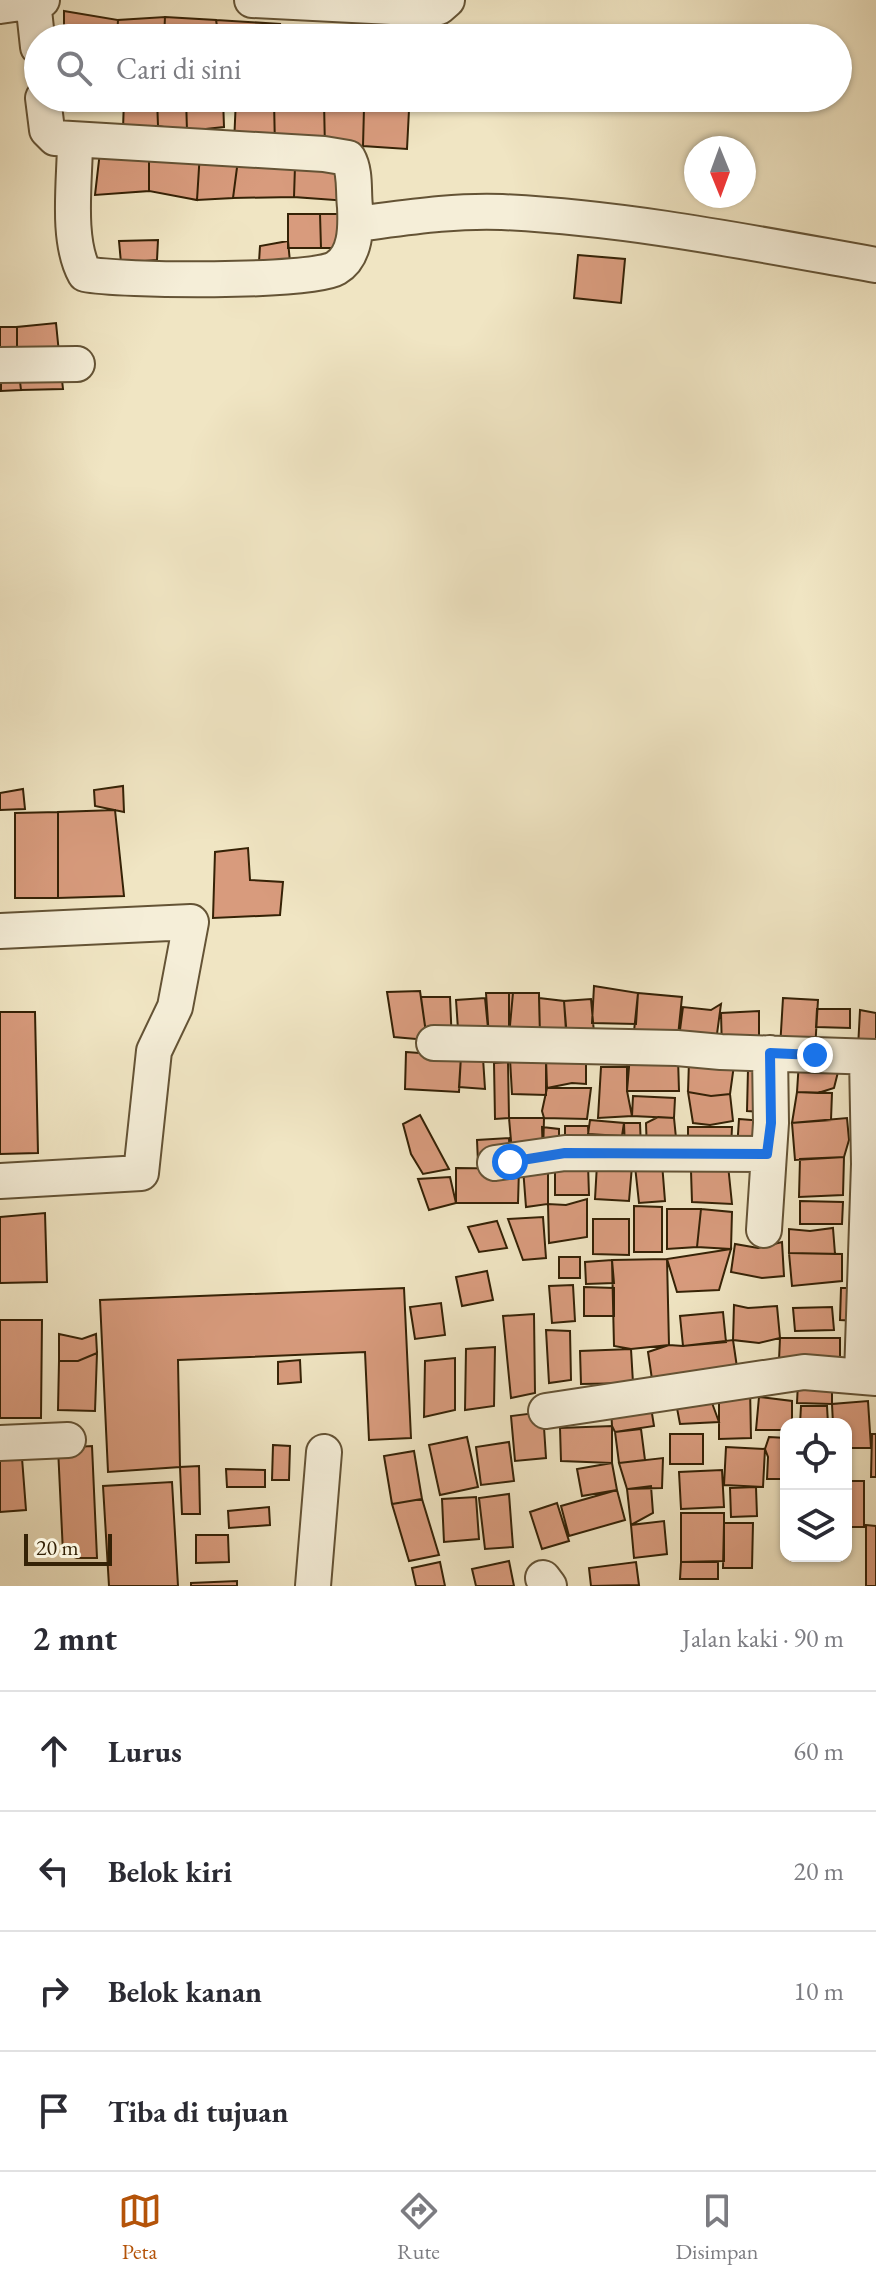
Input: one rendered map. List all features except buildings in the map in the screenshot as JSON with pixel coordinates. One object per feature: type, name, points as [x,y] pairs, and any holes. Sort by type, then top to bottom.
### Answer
[{"type":"street","points":[[252,0],[431,9],[447,0]]},
{"type":"street","points":[[16,3],[26,24]]},
{"type":"street","points":[[45,112],[47,130],[55,138],[348,158],[356,224],[349,257],[335,269],[305,276],[130,279],[85,274],[78,260],[75,231],[75,141]]},
{"type":"street","points":[[356,224],[433,215],[501,212],[673,229],[876,265]]},
{"type":"street","points":[[0,365],[77,364]]},
{"type":"street","points":[[0,931],[191,922],[175,1007],[154,1051],[141,1173],[0,1181]]},
{"type":"street","points":[[434,1043],[872,1057],[868,1190],[869,1377],[804,1372],[768,1375],[739,1383],[546,1411]]},
{"type":"street","points":[[764,1230],[771,1123],[770,1053]]},
{"type":"street","points":[[495,1163],[565,1153],[767,1154]]},
{"type":"street","points":[[0,1443],[68,1440]]},
{"type":"street","points":[[313,1586],[324,1452]]},
{"type":"route","points":[[510,1162],[565,1153],[767,1154],[771,1123],[770,1053],[815,1055]]}]
